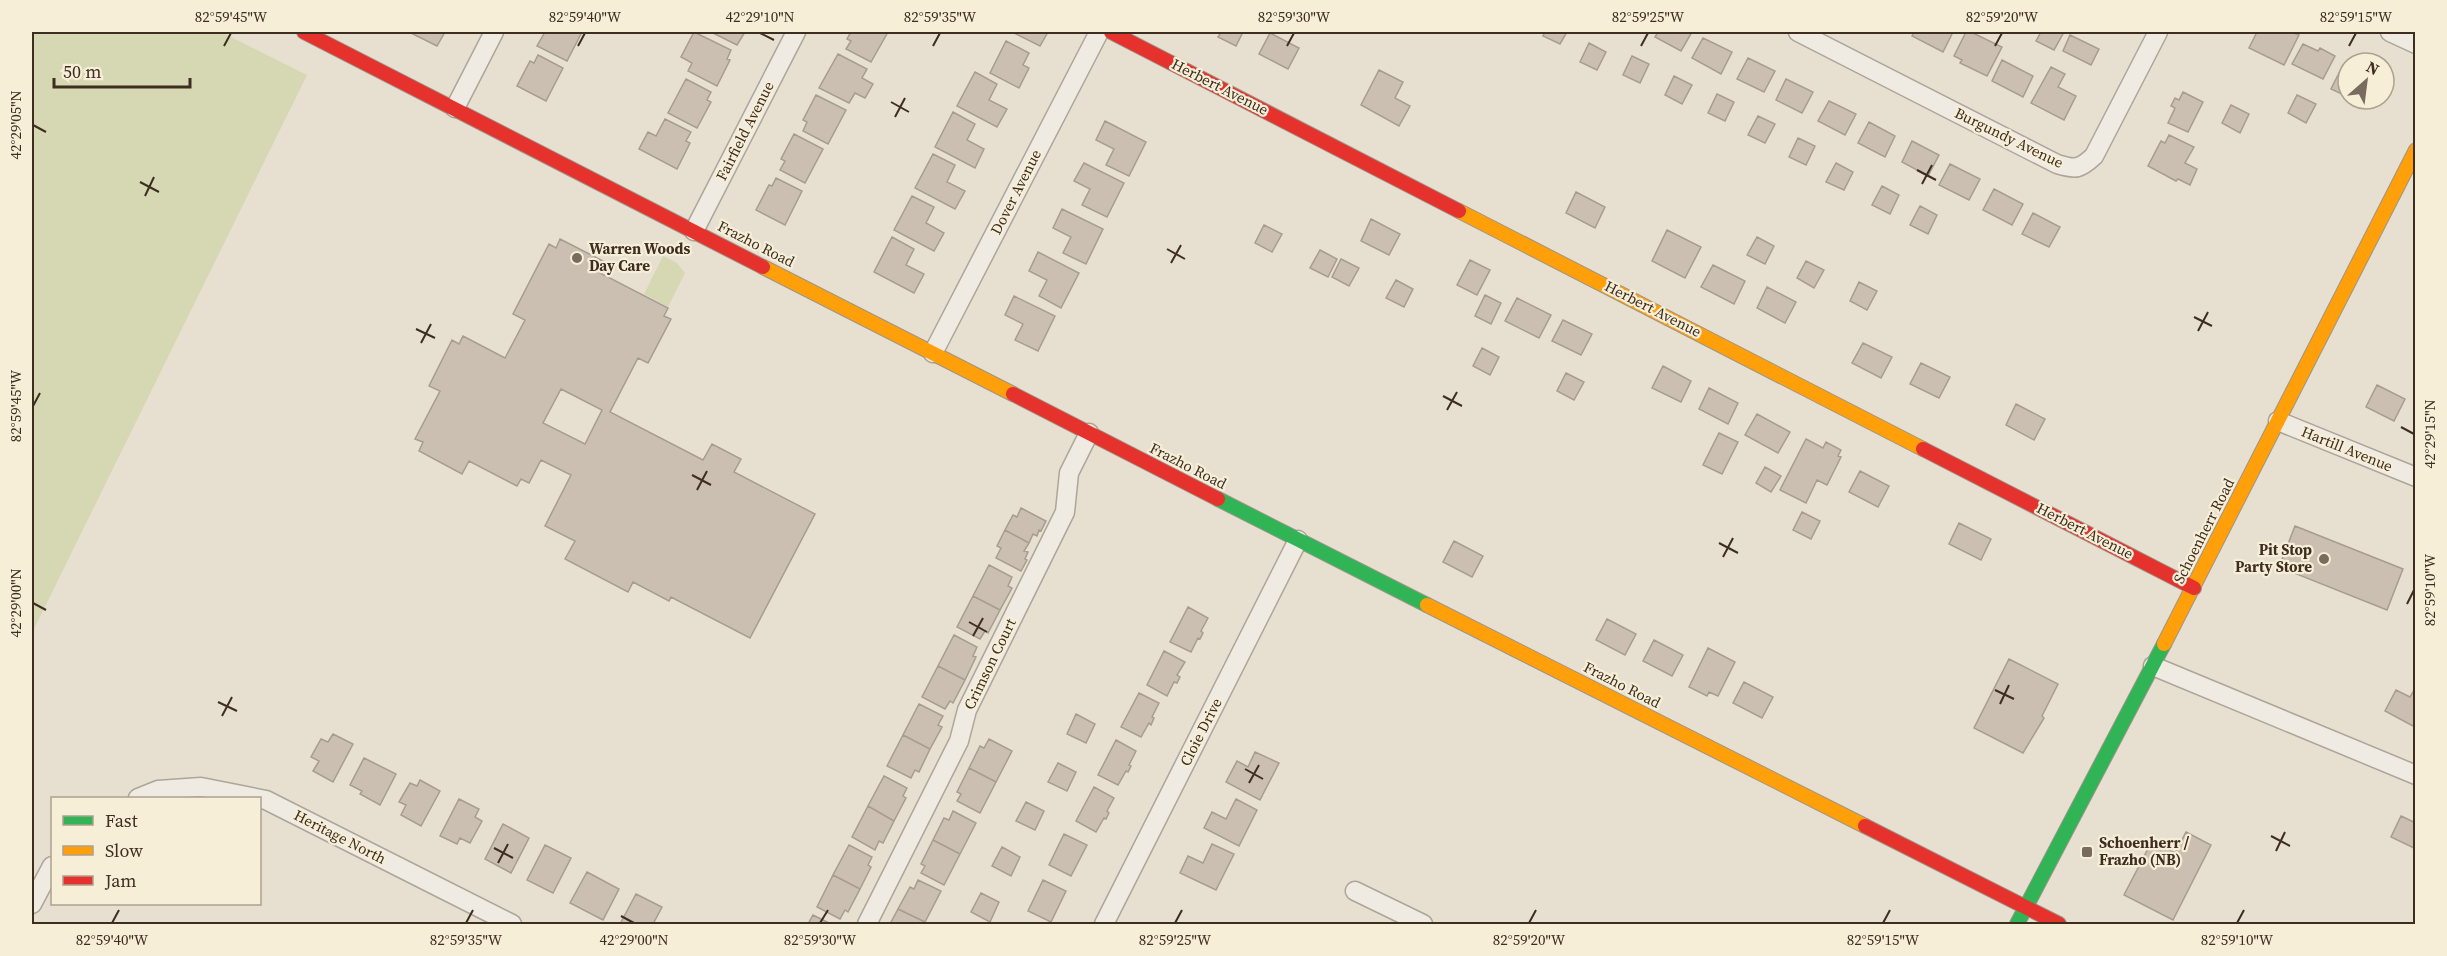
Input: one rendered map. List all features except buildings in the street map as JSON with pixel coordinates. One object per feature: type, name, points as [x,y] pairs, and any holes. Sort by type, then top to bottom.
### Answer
[{"type":"street","name":"Frazho Road","points":[[304,32],[1298,540],[2059,924]]},
{"type":"street","points":[[455,108],[494,32]]},
{"type":"street","name":"Fairfield Avenue","points":[[694,231],[796,32]]},
{"type":"street","name":"Dover Avenue","points":[[933,353],[1100,32]]},
{"type":"street","name":"Herbert Avenue","points":[[1111,32],[2194,588]]},
{"type":"street","name":"Burgundy Avenue","points":[[1798,32],[2057,164],[2071,169],[2083,167],[2094,156],[2158,32]]},
{"type":"street","points":[[2390,32],[2415,44]]},
{"type":"street","name":"Schoenherr Road","points":[[2017,924],[2122,719],[2194,588],[2278,421],[2409,177],[2415,150]]},
{"type":"street","name":"Hartill Avenue","points":[[2278,421],[2415,477]]},
{"type":"street","name":"Crimson Court","points":[[867,924],[959,741],[967,710],[1065,512],[1069,473],[1089,433]]},
{"type":"street","name":"Cloie Drive","points":[[1104,924],[1298,540]]},
{"type":"street","points":[[2153,666],[2415,775]]},
{"type":"street","name":"Heritage North","points":[[140,797],[158,790],[201,787],[251,797]]},
{"type":"street","name":"Heritage North","points":[[261,799],[512,924]]},
{"type":"street","points":[[32,904],[51,868]]},
{"type":"street","points":[[1355,891],[1423,924]]},
{"type":"green space","points":[[32,32],[221,32],[307,75],[32,633]]},
{"type":"green space","points":[[663,256],[677,263],[685,273],[668,307],[644,294]]},
{"type":"traffic: fast","points":[[1218,499],[1427,605]]},
{"type":"traffic: fast","points":[[2017,924],[2164,644]]},
{"type":"traffic: slow","points":[[2164,644],[2416,150]]},
{"type":"traffic: slow","points":[[1459,211],[1923,449]]},
{"type":"traffic: slow","points":[[763,267],[1013,394]]},
{"type":"traffic: slow","points":[[1427,605],[1865,826]]},
{"type":"traffic: jam","points":[[304,32],[763,267]]},
{"type":"traffic: jam","points":[[1111,32],[1459,211]]},
{"type":"traffic: jam","points":[[1013,394],[1218,499]]},
{"type":"traffic: jam","points":[[1923,449],[2194,588]]},
{"type":"traffic: jam","points":[[1865,826],[2059,924]]},
{"type":"place","name":"Warren Woods Day Care","points":[[577,258]]},
{"type":"place","name":"Pit Stop Party Store","points":[[2324,559]]},
{"type":"place","name":"Schoenherr / Frazho (NB)","points":[[2087,852]]}]
